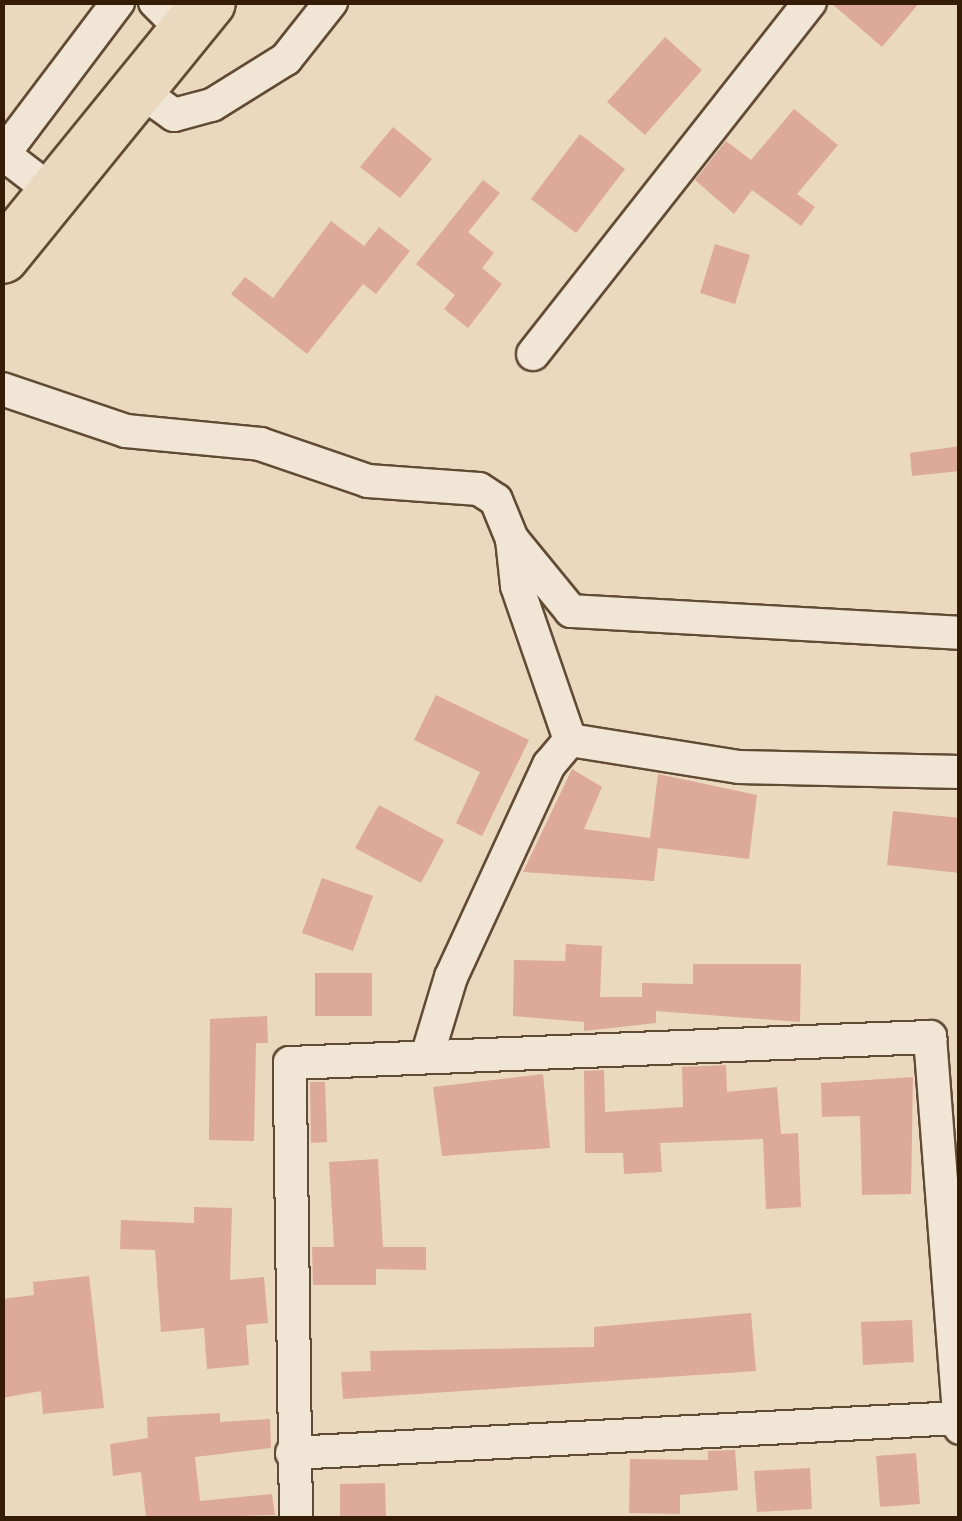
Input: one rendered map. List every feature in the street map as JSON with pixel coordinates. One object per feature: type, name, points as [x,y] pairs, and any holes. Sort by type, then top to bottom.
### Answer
[{"type":"main road","points":[[2,257],[139,90],[183,12]]},
{"type":"street","points":[[54,194],[3,154],[118,2]]},
{"type":"street","points":[[139,90],[174,115],[212,105],[286,59],[331,2]]},
{"type":"street","points":[[534,354],[810,2]]},
{"type":"street","points":[[2,389],[126,431],[260,444],[368,482],[479,489],[496,500],[512,540],[516,586],[570,740]]},
{"type":"street","points":[[512,540],[571,611],[960,632]]},
{"type":"street","points":[[570,740],[739,767],[960,772]]},
{"type":"street","points":[[428,1053],[459,960],[548,765],[570,740]]},
{"type":"street","points":[[296,1518],[292,1452],[290,1063],[428,1053],[930,1037],[960,1428]]},
{"type":"street","points":[[292,1452],[958,1418]]},
{"type":"building","points":[[830,2],[920,2],[882,47]]},
{"type":"building","points":[[665,37],[702,70],[645,135],[607,102]]},
{"type":"building","points":[[794,109],[838,145],[797,194],[815,207],[801,226],[752,190],[734,214],[695,180],[726,141],[751,160]]},
{"type":"building","points":[[393,127],[432,159],[400,198],[360,167]]},
{"type":"building","points":[[580,134],[625,169],[576,233],[531,199]]},
{"type":"building","points":[[483,180],[500,193],[468,232],[494,253],[482,268],[502,284],[468,328],[444,309],[455,295],[416,264]]},
{"type":"building","points":[[331,221],[364,246],[379,227],[410,251],[376,294],[363,284],[307,354],[231,294],[245,277],[273,298]]},
{"type":"building","points":[[715,244],[750,255],[735,304],[700,293]]},
{"type":"building","points":[[960,446],[960,471],[912,476],[910,453]]},
{"type":"building","points":[[436,695],[529,740],[482,836],[456,823],[480,772],[414,740]]},
{"type":"building","points":[[572,769],[602,787],[584,829],[650,838],[658,774],[757,795],[749,859],[658,848],[654,881],[523,872]]},
{"type":"building","points":[[379,805],[444,840],[421,883],[355,848]]},
{"type":"building","points":[[893,811],[960,818],[960,873],[887,865]]},
{"type":"building","points":[[322,878],[373,896],[353,951],[302,933]]},
{"type":"building","points":[[566,944],[602,946],[600,997],[642,997],[642,983],[693,984],[693,964],[801,964],[800,1022],[656,1011],[656,1023],[584,1031],[584,1022],[513,1016],[514,960],[565,961]]},
{"type":"building","points":[[315,973],[372,973],[372,1016],[315,1016]]},
{"type":"building","points":[[267,1016],[268,1043],[256,1043],[254,1141],[209,1140],[210,1019]]},
{"type":"building","points":[[726,1065],[727,1092],[777,1087],[781,1134],[798,1133],[801,1207],[766,1209],[763,1139],[660,1143],[662,1172],[624,1174],[623,1153],[585,1153],[584,1071],[604,1070],[605,1112],[683,1107],[682,1067]]},
{"type":"building","points":[[543,1074],[550,1148],[442,1156],[433,1087]]},
{"type":"building","points":[[913,1077],[911,1194],[862,1195],[860,1116],[822,1117],[821,1083]]},
{"type":"building","points":[[310,1082],[325,1082],[327,1142],[311,1143]]},
{"type":"building","points":[[378,1159],[383,1247],[426,1247],[426,1270],[376,1269],[376,1285],[313,1285],[312,1247],[334,1247],[329,1162]]},
{"type":"building","points":[[194,1207],[232,1208],[230,1280],[264,1277],[268,1323],[246,1325],[249,1365],[207,1369],[204,1328],[161,1332],[155,1250],[120,1249],[121,1220],[194,1223]]},
{"type":"building","points":[[89,1276],[104,1408],[43,1414],[41,1391],[2,1398],[2,1299],[34,1295],[33,1282]]},
{"type":"building","points":[[751,1313],[756,1371],[343,1399],[341,1372],[371,1371],[370,1351],[594,1347],[594,1327]]},
{"type":"building","points":[[912,1320],[914,1362],[863,1365],[861,1322]]},
{"type":"building","points":[[220,1413],[220,1422],[270,1419],[271,1448],[195,1457],[200,1501],[272,1494],[275,1515],[146,1518],[141,1472],[113,1476],[110,1444],[148,1438],[147,1417]]},
{"type":"building","points":[[735,1450],[738,1490],[680,1495],[680,1514],[629,1513],[630,1459],[708,1460],[708,1451]]},
{"type":"building","points":[[916,1453],[920,1504],[880,1507],[876,1456]]},
{"type":"building","points":[[810,1468],[812,1509],[757,1512],[754,1471]]},
{"type":"building","points":[[385,1483],[386,1518],[340,1518],[340,1484]]}]
